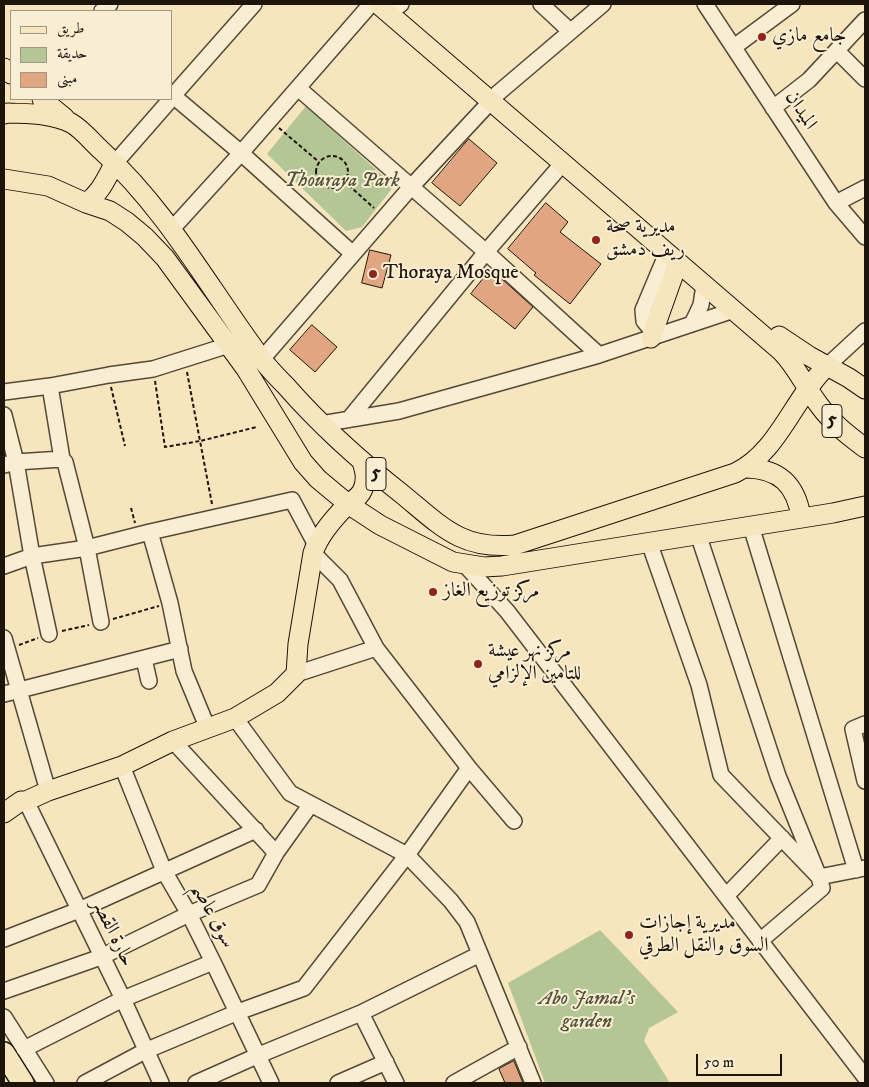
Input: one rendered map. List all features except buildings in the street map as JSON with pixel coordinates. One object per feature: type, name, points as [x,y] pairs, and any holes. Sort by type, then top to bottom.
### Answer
[{"type":"highway","points":[[14,1051],[23,1083]]},
{"type":"main road","points":[[378,4],[494,97],[783,340],[826,367]]},
{"type":"main road","points":[[397,5],[563,163],[790,360],[807,388]]},
{"type":"main road","points":[[43,100],[72,124]]},
{"type":"main road","name":"5","points":[[4,114],[8,112],[48,116],[72,124],[115,163],[141,190],[172,229],[262,359],[321,424],[362,462],[436,523],[453,534],[473,543],[495,547],[515,545],[747,468],[773,440],[807,388],[826,367],[865,389]]},
{"type":"main road","points":[[86,203],[100,191],[115,163]]},
{"type":"main road","name":"5","points":[[4,179],[48,186],[86,203],[110,211],[145,237],[165,258],[229,344],[303,462],[318,479],[368,518],[441,557],[466,566],[502,566],[833,513],[865,506]]},
{"type":"main road","points":[[652,335],[672,258]]},
{"type":"main road","name":"5","points":[[807,388],[836,425],[865,448]]},
{"type":"main road","points":[[4,813],[17,802],[122,766],[173,741],[235,718],[278,693],[296,674],[298,644],[314,549],[325,530],[362,491],[366,482],[362,462]]},
{"type":"main road","points":[[747,468],[767,470],[785,480],[794,491],[801,517]]},
{"type":"main road","points":[[833,513],[865,519]]},
{"type":"street","points":[[254,4],[172,97],[241,153],[353,254]]},
{"type":"street","points":[[172,229],[371,4]]},
{"type":"street","points":[[541,4],[570,31]]},
{"type":"street","points":[[262,359],[411,187],[494,97],[603,4]]},
{"type":"street","name":"الميدان","points":[[705,4],[836,203],[865,237]]},
{"type":"street","points":[[734,47],[792,4]]},
{"type":"street","points":[[773,108],[810,80],[865,20]]},
{"type":"street","points":[[837,50],[865,80]]},
{"type":"street","points":[[298,88],[486,252],[599,355]]},
{"type":"street","points":[[115,163],[169,100]]},
{"type":"street","points":[[349,419],[486,252],[563,163]]},
{"type":"street","points":[[836,203],[865,188]]},
{"type":"street","points":[[692,324],[701,305],[704,285]]},
{"type":"street","points":[[321,424],[399,411],[599,355],[652,335],[734,310]]},
{"type":"street","points":[[826,367],[865,331]]},
{"type":"street","points":[[4,392],[153,369],[229,344]]},
{"type":"street","points":[[50,386],[62,459],[65,462],[87,548],[101,622]]},
{"type":"street","points":[[4,415],[10,464],[49,634]]},
{"type":"street","points":[[10,464],[62,459]]},
{"type":"street","points":[[4,566],[32,556],[87,548],[292,500],[314,549],[340,580],[376,648],[469,768],[514,821]]},
{"type":"street","points":[[751,526],[861,869],[819,877]]},
{"type":"street","points":[[150,532],[170,603],[184,671],[208,729]]},
{"type":"street","points":[[698,534],[778,776],[822,888],[760,940]]},
{"type":"street","points":[[649,542],[699,685],[721,775],[819,877]]},
{"type":"street","points":[[466,566],[507,611],[865,1077]]},
{"type":"street","points":[[6,644],[48,791]]},
{"type":"street","points":[[296,674],[376,648]]},
{"type":"street","points":[[4,694],[180,649]]},
{"type":"street","points":[[144,659],[149,681]]},
{"type":"street","points":[[235,718],[290,793],[407,855],[452,901],[468,922],[533,1083]]},
{"type":"street","points":[[865,724],[853,729],[865,781]]},
{"type":"street","points":[[173,741],[276,853]]},
{"type":"street","name":"سوق عاصم","points":[[122,766],[164,871],[189,914],[271,1083]]},
{"type":"street","points":[[85,1083],[145,1051],[238,1012],[304,988],[407,855],[469,768]]},
{"type":"street","name":"حارة القصر","points":[[17,802],[79,910],[123,999],[161,1083]]},
{"type":"street","points":[[4,991],[101,957],[189,914],[258,885],[276,853],[311,804]]},
{"type":"street","points":[[4,940],[79,910],[256,830]]},
{"type":"street","points":[[726,896],[782,838]]},
{"type":"street","points":[[196,1083],[258,1055],[361,1013],[480,954]]},
{"type":"street","points":[[14,1051],[123,999],[213,962]]},
{"type":"street","points":[[361,1013],[396,1083]]},
{"type":"street","points":[[4,1017],[14,1051],[46,1083]]},
{"type":"street","points":[[454,1083],[519,1047]]},
{"type":"street","points":[[338,1083],[386,1062]]},
{"type":"path","points":[[270,120],[320,162]]},
{"type":"path","points":[[332,156],[342,160],[347,169],[344,181],[334,187],[323,185],[316,173],[320,162],[324,158],[332,156]]},
{"type":"path","points":[[344,181],[385,217]]},
{"type":"path","points":[[185,360],[215,518]]},
{"type":"path","points":[[153,369],[165,447],[200,442],[257,428]]},
{"type":"path","points":[[109,375],[125,446]]},
{"type":"path","points":[[6,644],[101,622],[170,603]]},
{"type":"green space","name":"Thouraya Park","points":[[306,106],[394,186],[362,227],[346,231],[267,154]]},
{"type":"green space","name":"Abo Jamal's garden","points":[[600,930],[678,1012],[649,1028],[644,1041],[670,1083],[545,1083],[508,983]]},
{"type":"place","name":"جامع مازي","points":[[762,37]]},
{"type":"place","name":"مديرية صحة ريف دمشق","points":[[596,240]]},
{"type":"place","name":"Thoraya Mosque","points":[[373,274]]},
{"type":"place","name":"مركز توزيع الغاز","points":[[433,592]]},
{"type":"place","name":"مركز نهر عيشة للتامين الإلزامي","points":[[478,664]]},
{"type":"place","name":"مديرية إجازات السوق والنقل الطرقي","points":[[629,935]]}]
